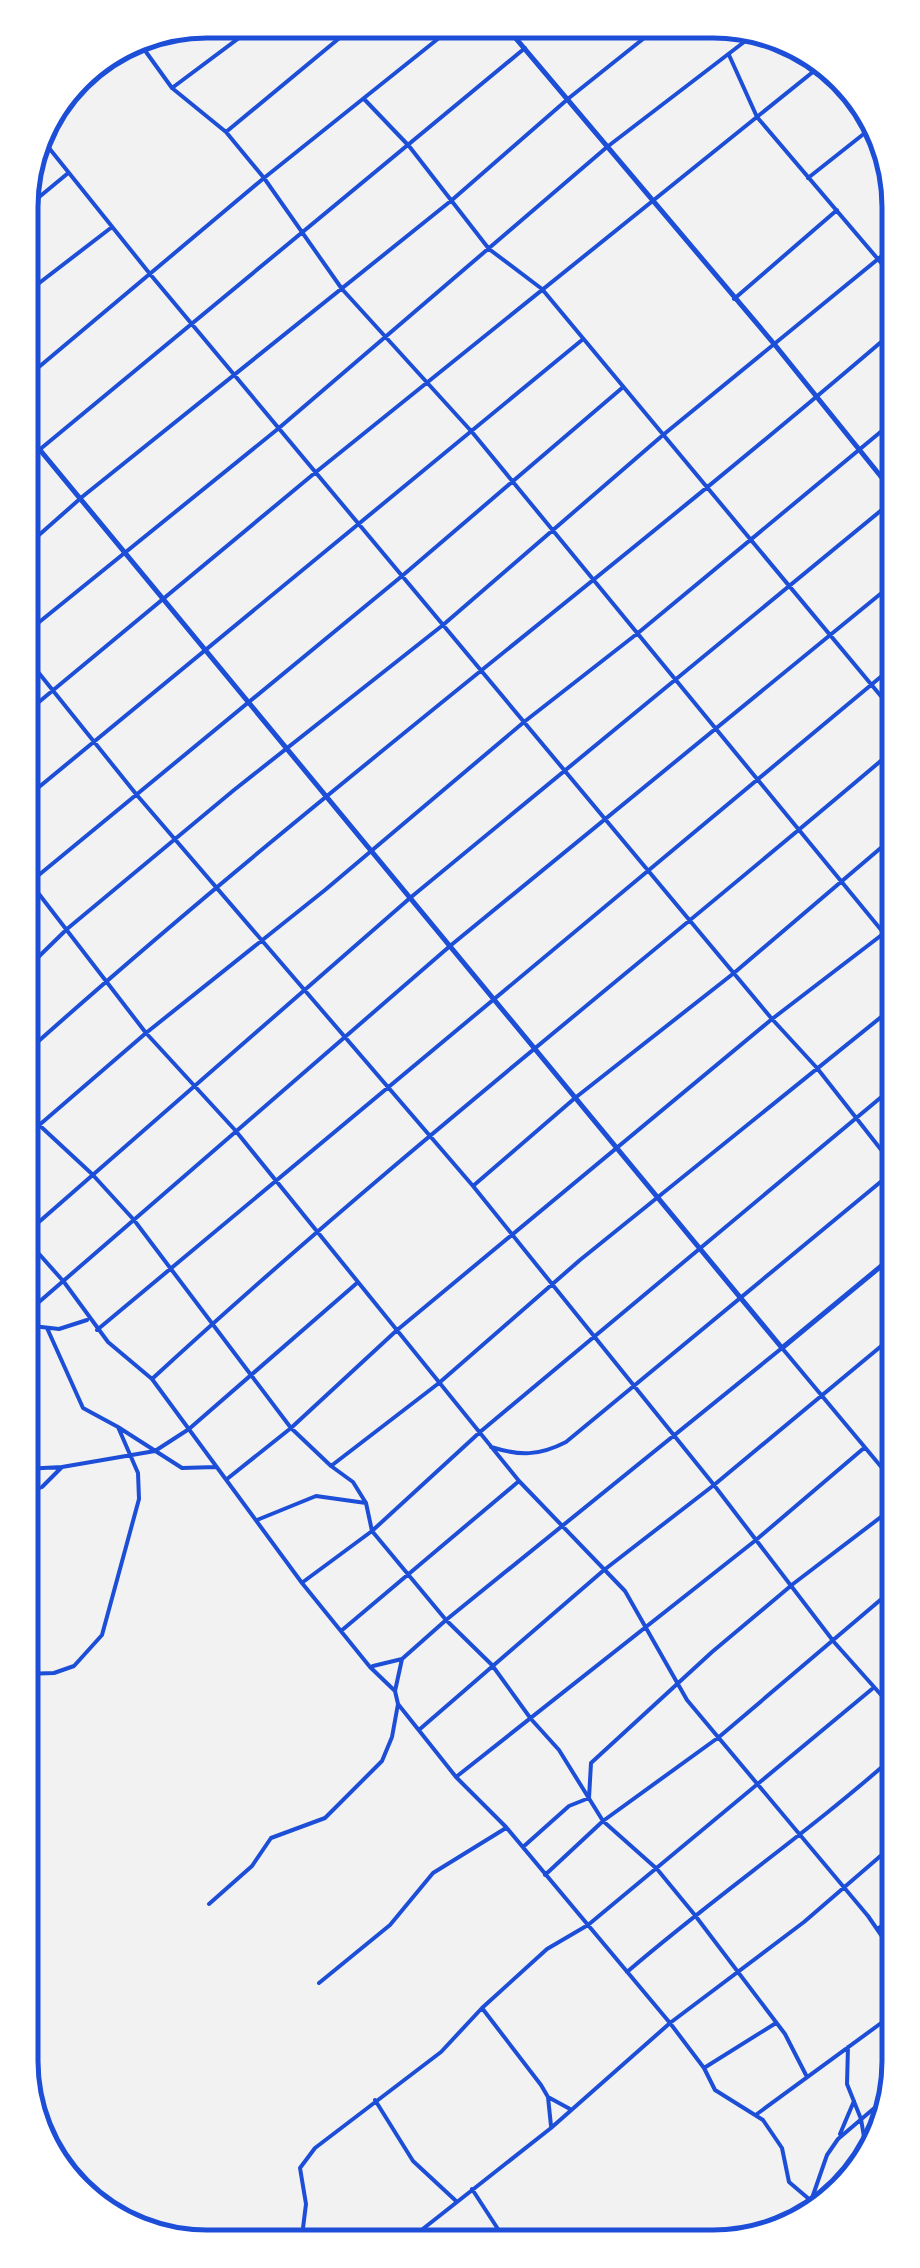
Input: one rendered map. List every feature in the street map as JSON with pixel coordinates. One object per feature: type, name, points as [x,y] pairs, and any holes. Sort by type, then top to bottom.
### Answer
[{"type":"street","points":[[172,88],[239,38]]},
{"type":"street","points":[[226,132],[339,38]]},
{"type":"street","points":[[38,368],[264,178],[440,38]]},
{"type":"street","points":[[516,38],[775,345],[882,479]]},
{"type":"street","points":[[38,536],[452,200],[643,38]]},
{"type":"street","points":[[38,623],[279,428],[607,146],[746,41]]},
{"type":"street","points":[[38,451],[525,48]]},
{"type":"street","points":[[144,49],[172,88],[226,132],[264,178],[342,289],[472,432],[882,930]]},
{"type":"street","points":[[729,55],[757,118],[882,264]]},
{"type":"street","points":[[38,703],[316,472],[814,71]]},
{"type":"street","points":[[365,100],[409,146],[489,249],[542,289],[882,697]]},
{"type":"street","points":[[808,178],[865,133]]},
{"type":"street","points":[[48,147],[360,526],[817,1068],[882,1152]]},
{"type":"street","points":[[38,198],[69,173]]},
{"type":"street","points":[[734,299],[837,210]]},
{"type":"street","points":[[38,285],[112,226]]},
{"type":"street","points":[[38,958],[882,256]]},
{"type":"street","points":[[38,788],[583,339]]},
{"type":"street","points":[[38,1042],[480,669],[594,582],[882,341]]},
{"type":"street","points":[[38,875],[402,576],[623,387]]},
{"type":"street","points":[[806,2077],[776,2024],[694,1914],[657,1869],[603,1821],[559,1750],[530,1719],[492,1665],[446,1620],[372,1531],[366,1503],[353,1482],[330,1466],[291,1428],[134,1220],[92,1174],[40,1127],[146,1033],[524,722],[638,634],[882,430]]},
{"type":"street","points":[[38,445],[882,1469]]},
{"type":"street","points":[[38,1223],[410,898],[677,681],[882,507]]},
{"type":"street","points":[[38,1303],[450,946],[882,593]]},
{"type":"street","points":[[38,673],[136,794],[473,1186],[714,1484],[834,1642],[882,1697]]},
{"type":"street","points":[[97,1330],[882,676]]},
{"type":"street","points":[[152,1379],[502,1072],[692,921],[882,760]]},
{"type":"street","points":[[473,1186],[882,847]]},
{"type":"street","points":[[38,892],[146,1033],[276,1179],[519,1481],[625,1591],[677,1682],[882,1936]]},
{"type":"street","points":[[227,1479],[291,1428],[396,1331],[772,1019],[882,936]]},
{"type":"street","points":[[330,1466],[439,1383],[656,1197],[882,1017]]},
{"type":"street","points":[[302,1584],[372,1531],[480,1432],[882,1095]]},
{"type":"street","points":[[491,1446],[528,1456],[566,1442],[882,1181]]},
{"type":"street","points":[[38,1252],[97,1330],[152,1379],[302,1584],[370,1667],[395,1691]]},
{"type":"street","points":[[370,1667],[402,1659],[882,1265]]},
{"type":"street","points":[[38,1469],[62,1468],[156,1450],[189,1429],[357,1284]]},
{"type":"street","points":[[38,1327],[71,1326],[89,1319]]},
{"type":"street","points":[[46,1328],[83,1408],[182,1468],[218,1467]]},
{"type":"street","points":[[420,1729],[604,1570],[882,1345]]},
{"type":"street","points":[[38,1674],[74,1666],[102,1635],[139,1498],[138,1473],[118,1427]]},
{"type":"street","points":[[456,1777],[756,1540],[864,1448]]},
{"type":"street","points":[[38,1489],[62,1468]]},
{"type":"street","points":[[341,1631],[519,1481]]},
{"type":"street","points":[[257,1520],[316,1496],[366,1503]]},
{"type":"street","points":[[589,1798],[591,1763],[677,1682],[792,1584],[882,1516]]},
{"type":"street","points":[[545,1875],[603,1821],[718,1737],[882,1599]]},
{"type":"street","points":[[209,1904],[252,1866],[270,1838],[324,1818],[382,1761],[392,1736],[402,1659]]},
{"type":"street","points":[[303,2230],[306,2204],[300,2168],[314,2148],[440,2052],[547,1950],[588,1925],[874,1688]]},
{"type":"street","points":[[398,1704],[456,1777],[506,1827],[670,2023],[704,2068],[715,2090],[757,2114],[782,2148],[788,2182],[809,2200]]},
{"type":"street","points":[[627,1972],[694,1914],[882,1766]]},
{"type":"street","points":[[523,1847],[570,1806],[589,1798]]},
{"type":"street","points":[[319,1983],[390,1925],[433,1873],[506,1827]]},
{"type":"street","points":[[421,2230],[551,2128],[670,2023],[738,1974],[882,1855]]},
{"type":"street","points":[[877,1929],[882,1926]]},
{"type":"street","points":[[482,2008],[548,2097],[572,2110]]},
{"type":"street","points":[[757,2114],[882,2023]]},
{"type":"street","points":[[704,2068],[776,2024]]},
{"type":"street","points":[[848,2047],[847,2084],[865,2136]]},
{"type":"street","points":[[548,2097],[551,2128]]},
{"type":"street","points":[[375,2100],[413,2161],[456,2201]]},
{"type":"street","points":[[811,2199],[854,2101]]},
{"type":"street","points":[[838,2139],[877,2106]]},
{"type":"street","points":[[472,2188],[499,2230]]}]
